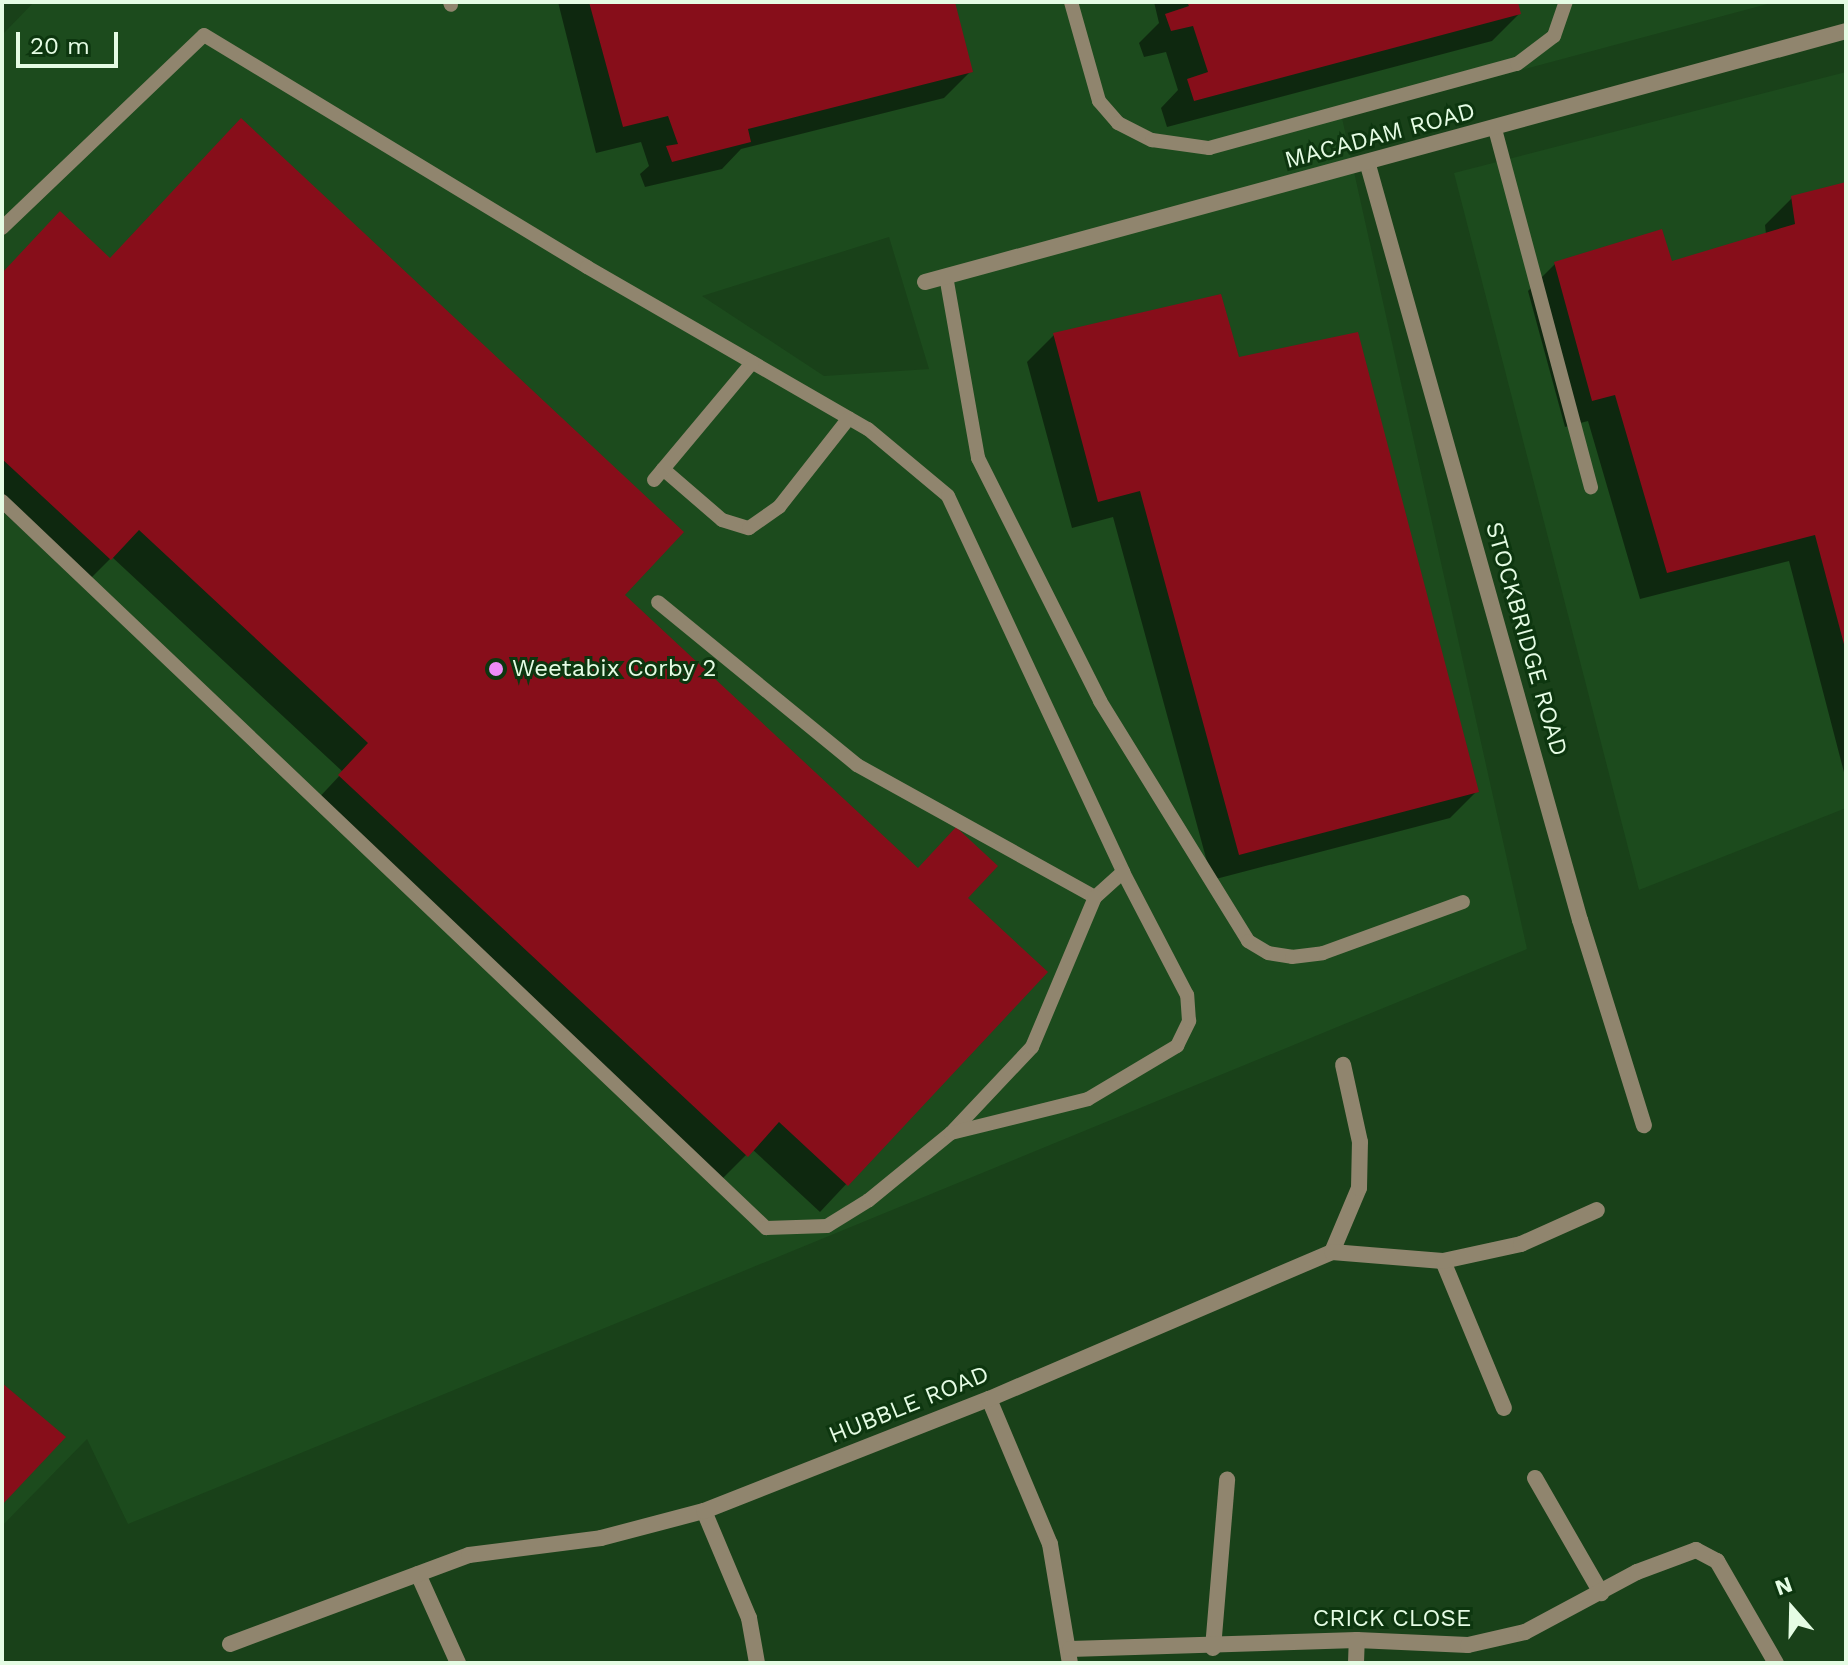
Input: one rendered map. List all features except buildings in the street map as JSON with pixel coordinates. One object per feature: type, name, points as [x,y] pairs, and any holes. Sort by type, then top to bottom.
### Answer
[{"type":"street","name":"MACADAM ROAD","points":[[925,282],[1368,165],[1846,31]]},
{"type":"street","name":"STOCKBRIDGE ROAD","points":[[1368,165],[1575,905],[1644,1125]]},
{"type":"street","points":[[1332,1252],[1359,1188],[1360,1142],[1343,1065]]},
{"type":"street","name":"HUBBLE ROAD","points":[[230,1644],[469,1555],[601,1538],[704,1511],[989,1399],[1332,1252],[1443,1261],[1521,1244],[1597,1210]]},
{"type":"street","points":[[1443,1261],[1504,1408]]},
{"type":"street","points":[[989,1399],[1050,1544],[1070,1656]]},
{"type":"street","points":[[1535,1478],[1601,1593]]},
{"type":"street","points":[[1213,1648],[1227,1480]]},
{"type":"street","points":[[704,1511],[749,1618],[757,1663]]},
{"type":"street","name":"CRICK CLOSE","points":[[1070,1656],[1357,1640],[1468,1645],[1525,1632],[1637,1572],[1696,1550],[1717,1561],[1776,1663]]},
{"type":"street","points":[[418,1574],[458,1663]]},
{"type":"street","points":[[1356,1663],[1357,1640]]},
{"type":"lane","points":[[1071,2],[1099,101],[1118,123],[1152,140],[1209,148],[1517,64],[1554,36],[1566,2]]},
{"type":"lane","points":[[2,228],[204,35],[849,418],[948,496],[1123,872],[1187,995],[1189,1021],[1177,1046],[1088,1099],[951,1133]]},
{"type":"lane","points":[[1495,129],[1591,487]]},
{"type":"lane","points":[[946,276],[978,458],[1100,701],[1248,941],[1268,953],[1292,957],[1323,953],[1463,902]]},
{"type":"lane","points":[[752,363],[659,474],[722,520],[749,528],[779,507],[849,418]]},
{"type":"lane","points":[[2,501],[766,1228],[827,1226],[869,1200],[951,1133],[1032,1047],[1095,897],[1123,872]]},
{"type":"lane","points":[[658,602],[857,765],[1095,897]]},
{"type":"shaded area","points":[[34,2],[1775,2],[1342,118],[1527,949],[128,1524],[87,1439],[2,1526],[2,35]],"holes":[[[889,237],[929,369],[824,376],[702,296]]]},
{"type":"shaded area","points":[[1846,72],[1846,808],[1639,890],[1454,173]]},
{"type":"place","name":"Weetabix Corby 2","points":[[496,669]]}]
